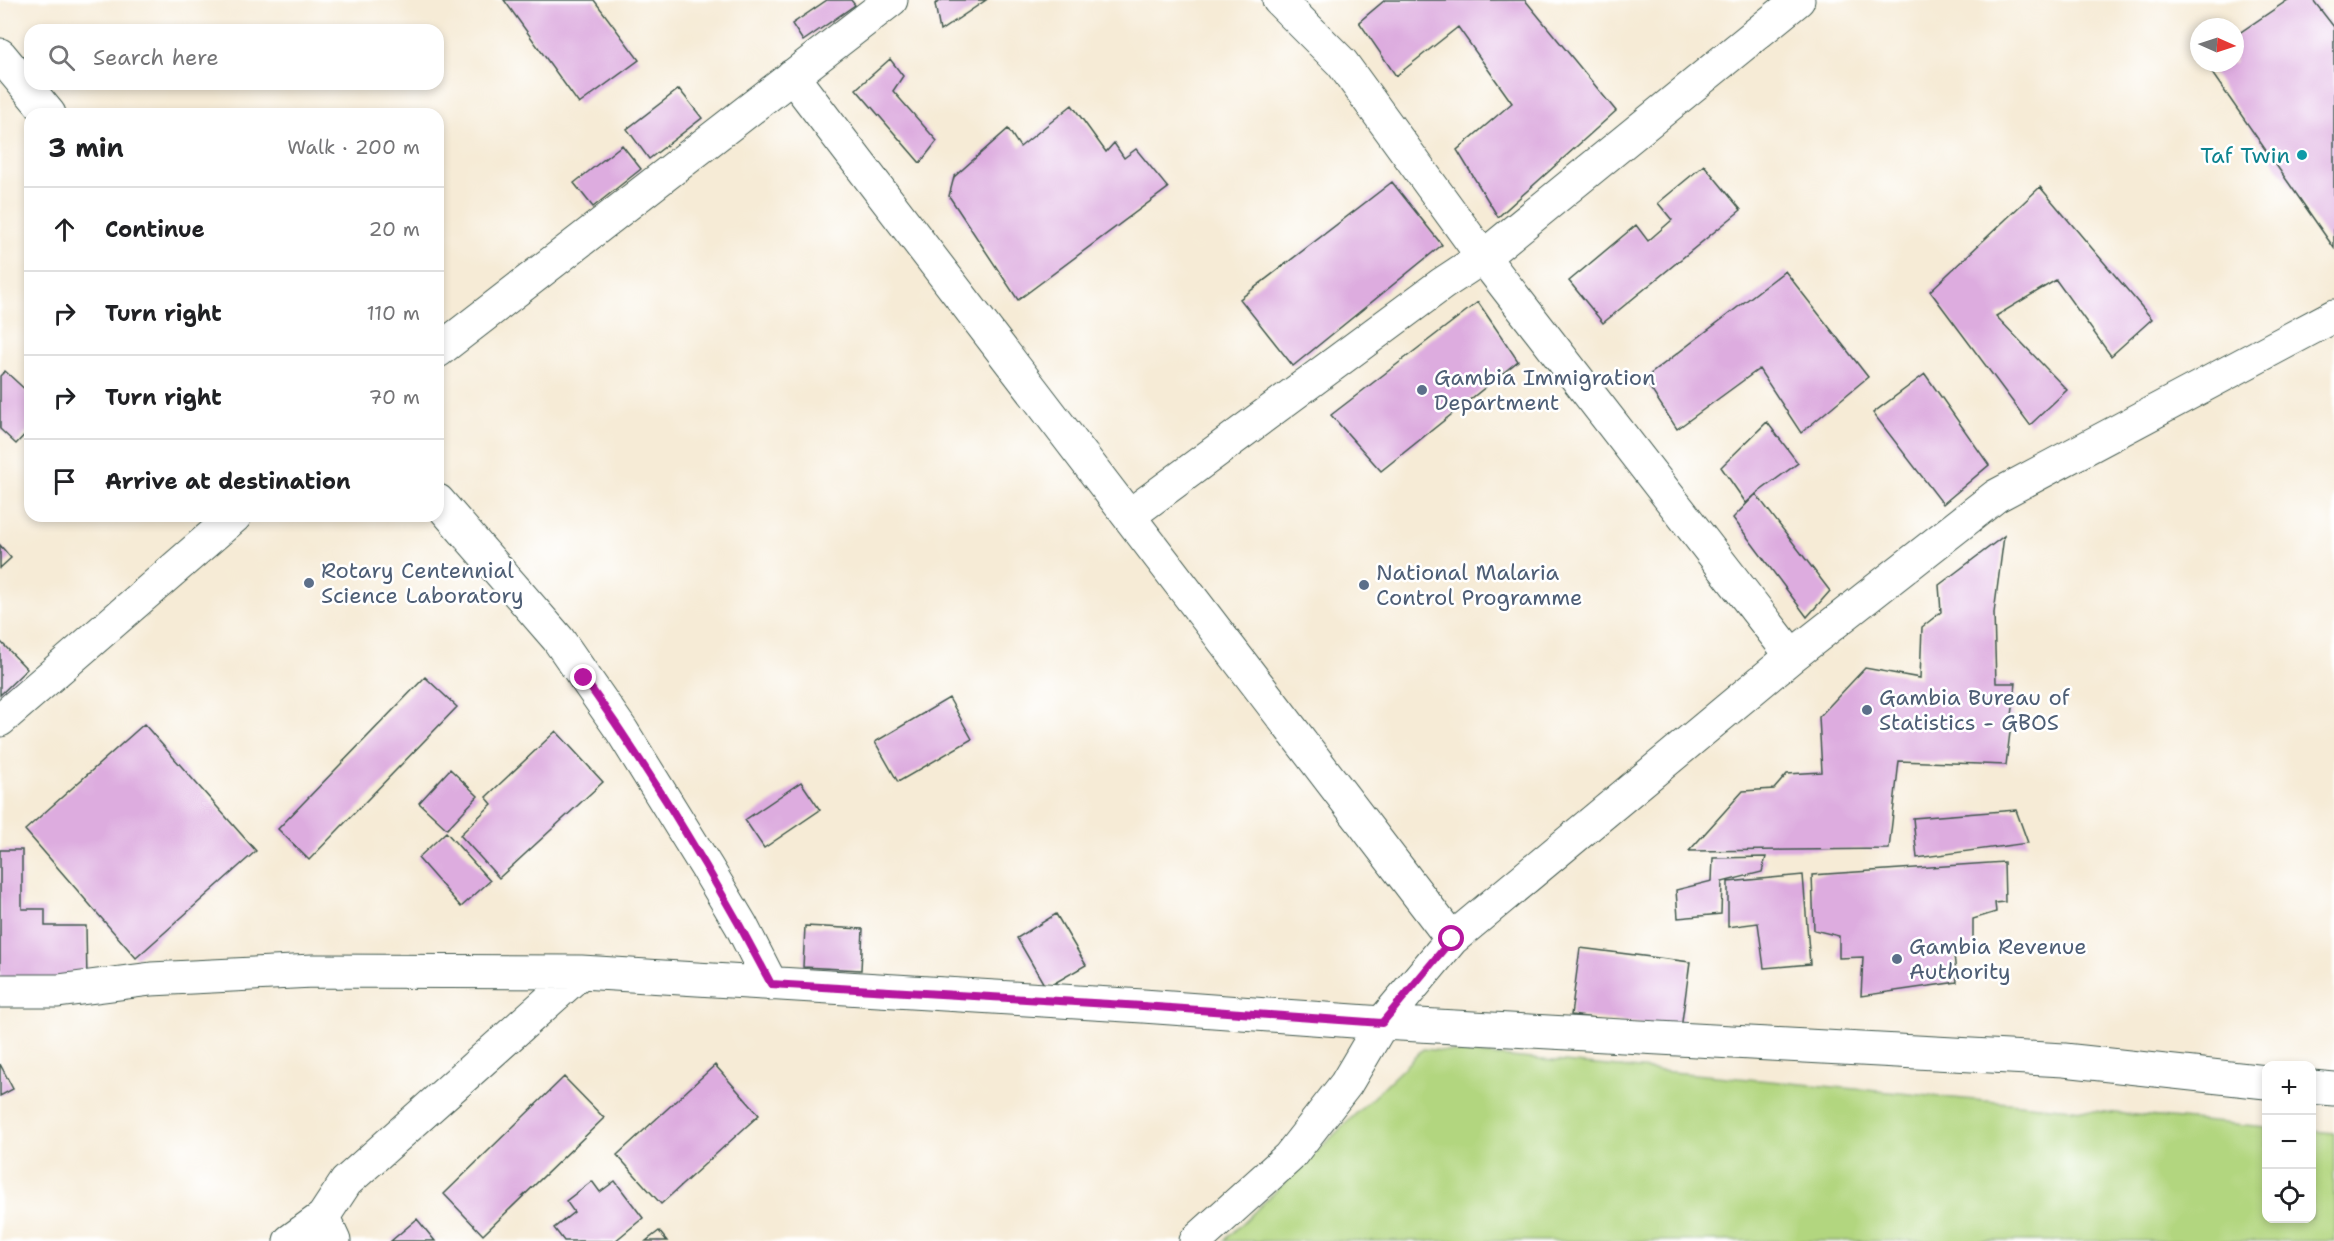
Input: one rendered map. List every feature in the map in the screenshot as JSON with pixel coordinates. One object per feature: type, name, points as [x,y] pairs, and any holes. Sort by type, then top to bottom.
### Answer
[{"type":"street","points":[[444,346],[891,0]]},
{"type":"street","points":[[1279,0],[1342,63],[1483,257],[1792,656]]},
{"type":"street","points":[[1130,515],[1442,284],[1483,257],[1798,0]]},
{"type":"street","points":[[0,55],[24,84]]},
{"type":"street","points":[[792,76],[1452,939]]},
{"type":"street","points":[[29,90],[44,108]]},
{"type":"street","points":[[1196,1241],[1289,1157],[1346,1084],[1382,1023],[1452,939],[1792,656],[1996,496],[2334,315]]},
{"type":"street","points":[[444,508],[558,639],[622,731],[741,925],[771,984]]},
{"type":"street","points":[[0,720],[228,522]]},
{"type":"street","points":[[0,991],[58,992],[151,979],[313,971],[581,972],[1382,1023],[2064,1060],[2262,1082]]},
{"type":"street","points":[[291,1241],[329,1229],[346,1182],[581,972]]},
{"type":"street","points":[[2316,1087],[2334,1089]]},
{"type":"green space","points":[[1423,1049],[2262,1127],[2262,1223],[2316,1223],[2316,1131],[2334,1133],[2334,1241],[1224,1241]]},
{"type":"building","points":[[504,0],[594,0],[639,60],[579,104]]},
{"type":"building","points":[[827,0],[851,0],[855,5],[803,41],[792,24]]},
{"type":"building","points":[[942,0],[986,0],[940,31],[935,4]]},
{"type":"building","points":[[1385,0],[1525,0],[1616,111],[1498,217],[1457,150],[1512,103],[1458,27],[1396,76],[1359,22]]},
{"type":"building","name":"Taf Twin","points":[[2288,0],[2313,0],[2334,27],[2334,248],[2211,72],[2244,72],[2244,30]]},
{"type":"building","points":[[890,59],[903,76],[893,91],[937,141],[920,163],[856,89]]},
{"type":"building","points":[[679,89],[702,118],[649,159],[627,129]]},
{"type":"building","points":[[1072,105],[1106,152],[1114,143],[1124,158],[1136,149],[1168,188],[1018,300],[949,196],[954,177],[1008,129],[1020,147]]},
{"type":"building","points":[[622,145],[641,169],[593,207],[574,183]]},
{"type":"building","points":[[1704,165],[1741,210],[1603,323],[1569,281],[1636,225],[1648,241],[1672,220],[1658,203]]},
{"type":"building","points":[[1392,182],[1442,245],[1293,366],[1240,299]]},
{"type":"building","points":[[2040,187],[2152,319],[2111,356],[2056,280],[1996,316],[2067,390],[2030,425],[1930,291]]},
{"type":"building","points":[[1785,271],[1868,377],[1801,433],[1759,369],[1677,429],[1644,379]]},
{"type":"building","points":[[1478,302],[1518,361],[1381,471],[1331,415]]},
{"type":"building","points":[[5,371],[24,388],[24,435],[16,444],[0,429],[0,376]]},
{"type":"building","points":[[1925,374],[1989,465],[1943,504],[1873,413]]},
{"type":"building","points":[[1767,422],[1798,463],[1746,503],[1721,467]]},
{"type":"building","points":[[1756,494],[1830,591],[1807,617],[1733,518]]},
{"type":"building","points":[[2004,536],[1994,613],[1996,683],[2016,683],[2006,765],[1899,761],[1889,849],[1689,851],[1743,791],[1774,789],[1787,774],[1822,772],[1819,717],[1865,668],[1920,678],[1922,627],[1941,612],[1939,585]]},
{"type":"building","points":[[0,545],[11,558],[0,568]]},
{"type":"building","points":[[0,641],[27,669],[0,695]]},
{"type":"building","points":[[425,677],[457,707],[309,860],[278,829]]},
{"type":"building","points":[[949,698],[972,739],[898,782],[875,742]]},
{"type":"building","points":[[144,724],[256,851],[136,958],[25,830]]},
{"type":"building","points":[[556,731],[603,782],[499,878],[460,835],[492,804],[486,797]]},
{"type":"building","points":[[450,769],[478,796],[447,829],[419,803]]},
{"type":"building","points":[[801,782],[820,810],[764,848],[745,820]]},
{"type":"building","points":[[2016,810],[2028,843],[1917,858],[1913,818]]},
{"type":"building","points":[[446,832],[490,881],[461,907],[418,858]]},
{"type":"building","points":[[0,850],[22,850],[22,909],[45,909],[45,926],[86,926],[87,981],[0,981]]},
{"type":"building","points":[[1766,857],[1762,872],[1722,882],[1721,914],[1678,918],[1676,890],[1712,881],[1713,858]]},
{"type":"building","points":[[2004,862],[2005,902],[1995,903],[1996,912],[1973,919],[1973,947],[1953,946],[1957,982],[1861,996],[1863,957],[1839,958],[1839,936],[1814,930],[1812,875]]},
{"type":"building","points":[[1803,875],[1810,964],[1764,968],[1758,923],[1728,927],[1728,882]]},
{"type":"building","points":[[1056,914],[1086,965],[1046,988],[1017,938]]},
{"type":"building","points":[[805,926],[863,929],[861,970],[803,967]]},
{"type":"building","points":[[1580,948],[1690,962],[1681,1029],[1571,1015]]},
{"type":"building","points":[[0,1064],[13,1089],[0,1096]]},
{"type":"building","points":[[715,1065],[759,1115],[661,1204],[617,1155]]},
{"type":"building","points":[[564,1077],[604,1118],[483,1235],[444,1194]]},
{"type":"building","points":[[592,1181],[600,1192],[615,1181],[643,1218],[615,1241],[564,1241],[554,1228],[574,1212],[566,1201]]},
{"type":"building","points":[[417,1219],[435,1241],[391,1241]]},
{"type":"building","points":[[659,1231],[667,1241],[646,1241]]},
{"type":"place","name":"Taf Twin","points":[[2302,155]]},
{"type":"place","name":"Gambia Immigration Department","points":[[1422,390]]},
{"type":"place","name":"Rotary Centennial Science Laboratory","points":[[309,583]]},
{"type":"place","name":"National Malaria Control Programme","points":[[1364,585]]},
{"type":"place","name":"Gambia Bureau of Statistics - GBOS","points":[[1867,710]]},
{"type":"place","name":"Gambia Revenue Authority","points":[[1897,959]]},
{"type":"route","points":[[584,678],[622,731],[741,925],[771,984],[1382,1023],[1452,939]]}]
